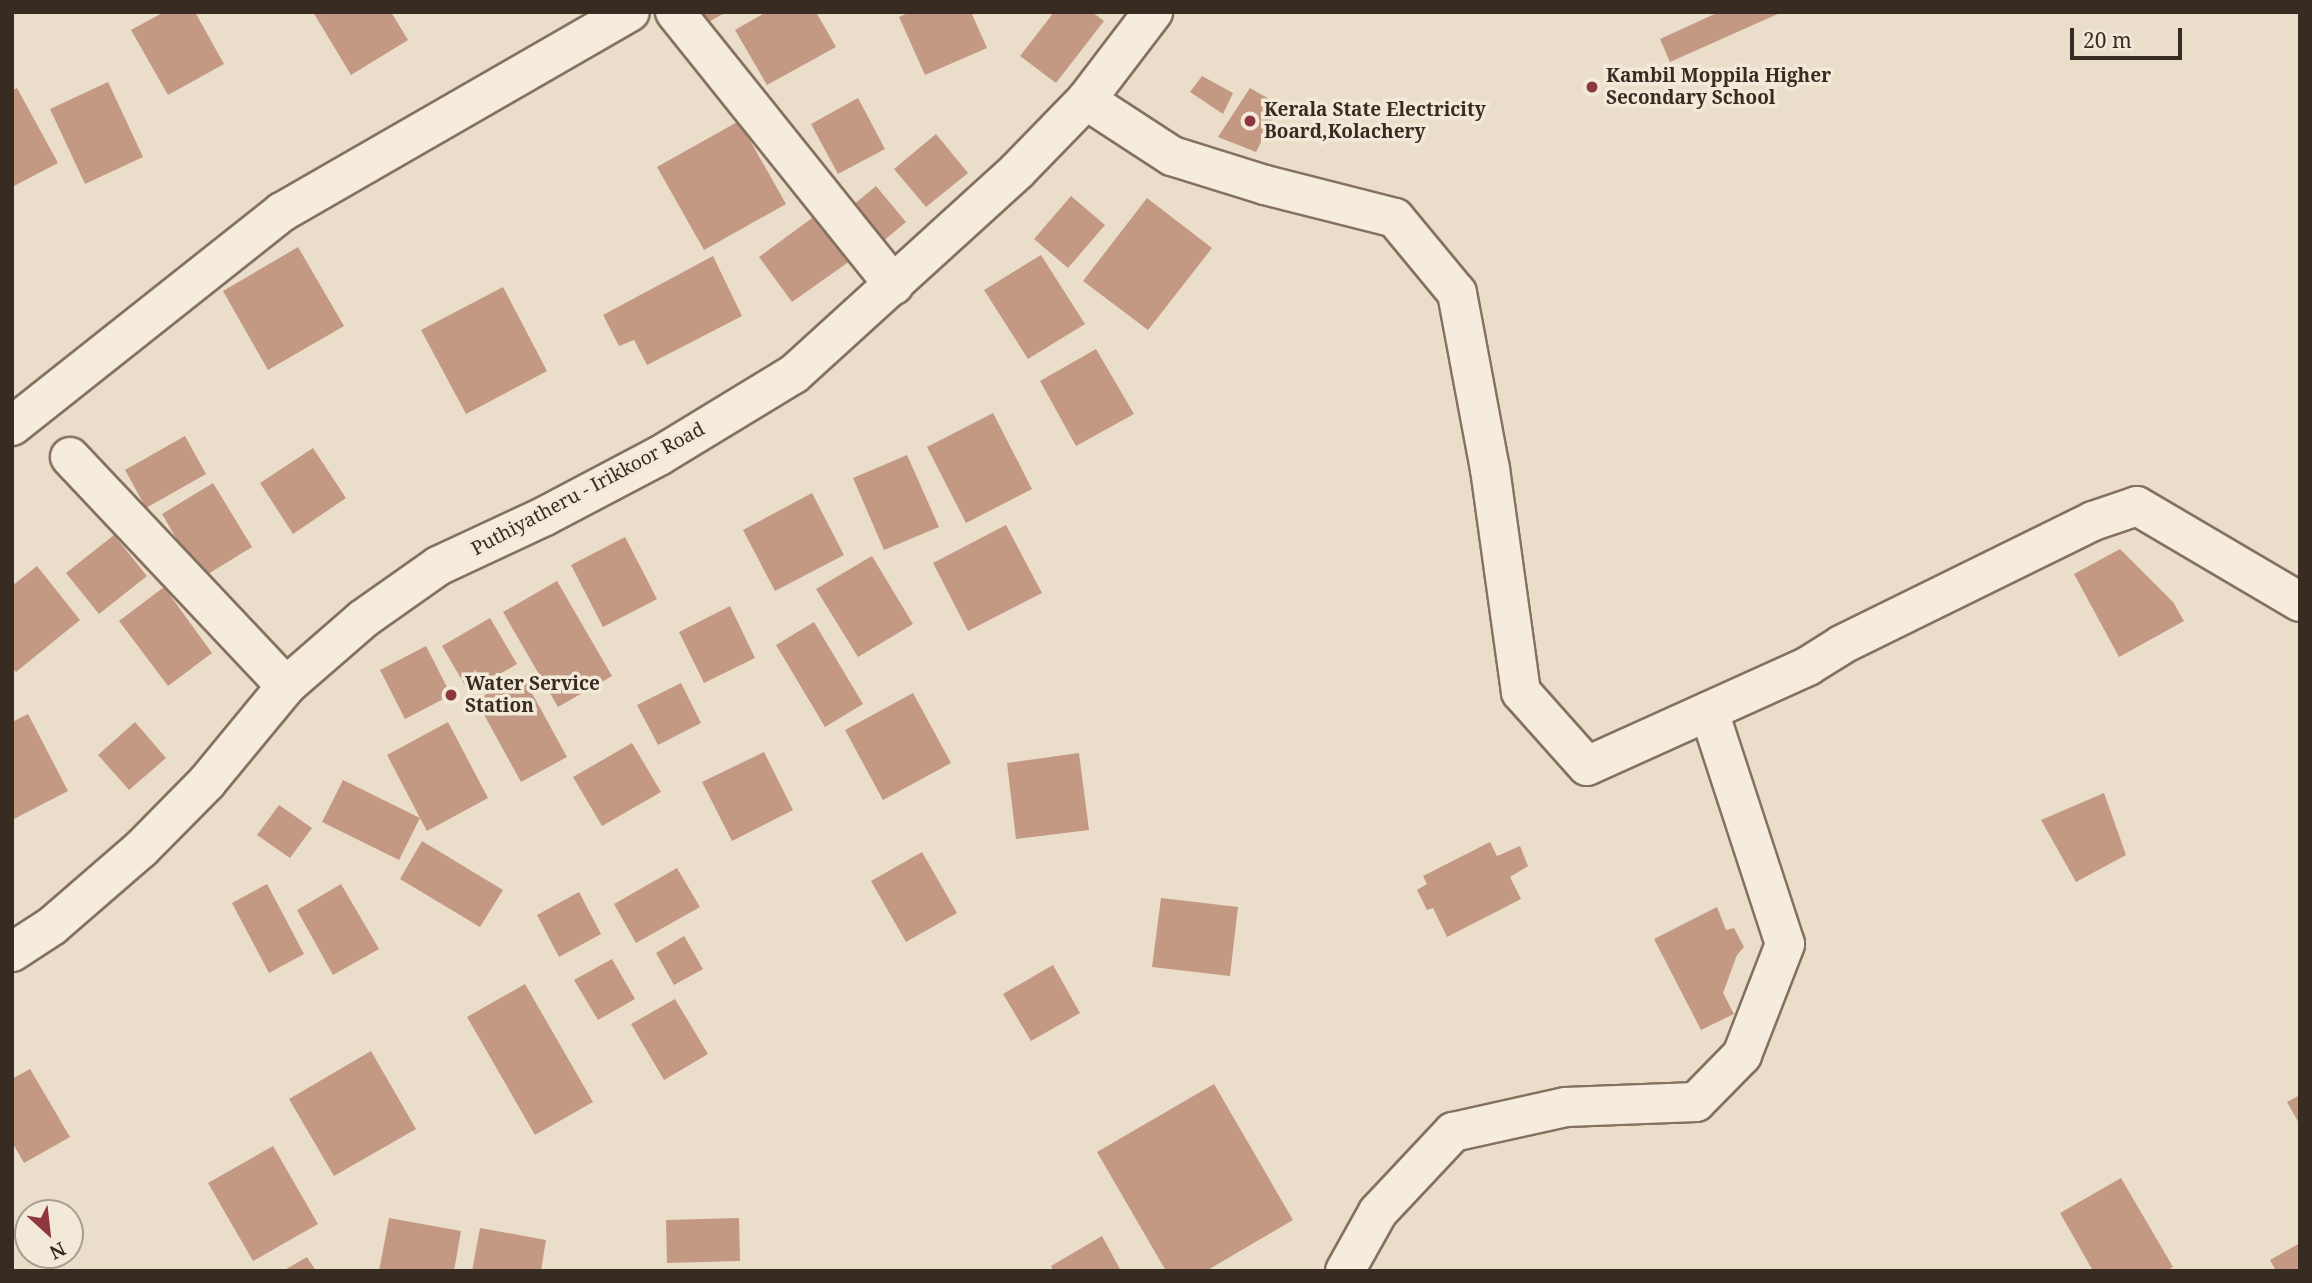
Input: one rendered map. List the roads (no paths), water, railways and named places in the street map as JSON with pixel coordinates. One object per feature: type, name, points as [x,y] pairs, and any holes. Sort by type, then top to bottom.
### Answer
[{"type":"street","points":[[12,426],[282,212],[630,12]]},
{"type":"street","points":[[675,12],[894,285]]},
{"type":"street","name":"Puthiyatheru - Irikkoor Road","points":[[12,952],[52,926],[141,849],[207,782],[286,686],[363,619],[438,566],[659,456],[794,374],[1017,171],[1086,100],[1153,12]]},
{"type":"street","points":[[1086,100],[1172,156],[1395,218],[1457,293],[1490,469],[1521,692],[1587,766],[1808,666],[1842,645],[2093,521],[2137,506],[2300,602]]},
{"type":"street","points":[[69,457],[286,686]]},
{"type":"street","points":[[1345,1271],[1378,1212],[1453,1132],[1566,1107],[1696,1102],[1742,1055],[1786,944],[1709,710]]},
{"type":"place","name":"Kambil Moppila Higher Secondary School","points":[[1592,87]]},
{"type":"place","name":"Kerala State Electricity Board,Kolachery","points":[[1250,121]]},
{"type":"place","name":"Water Service Station","points":[[451,695]]}]
